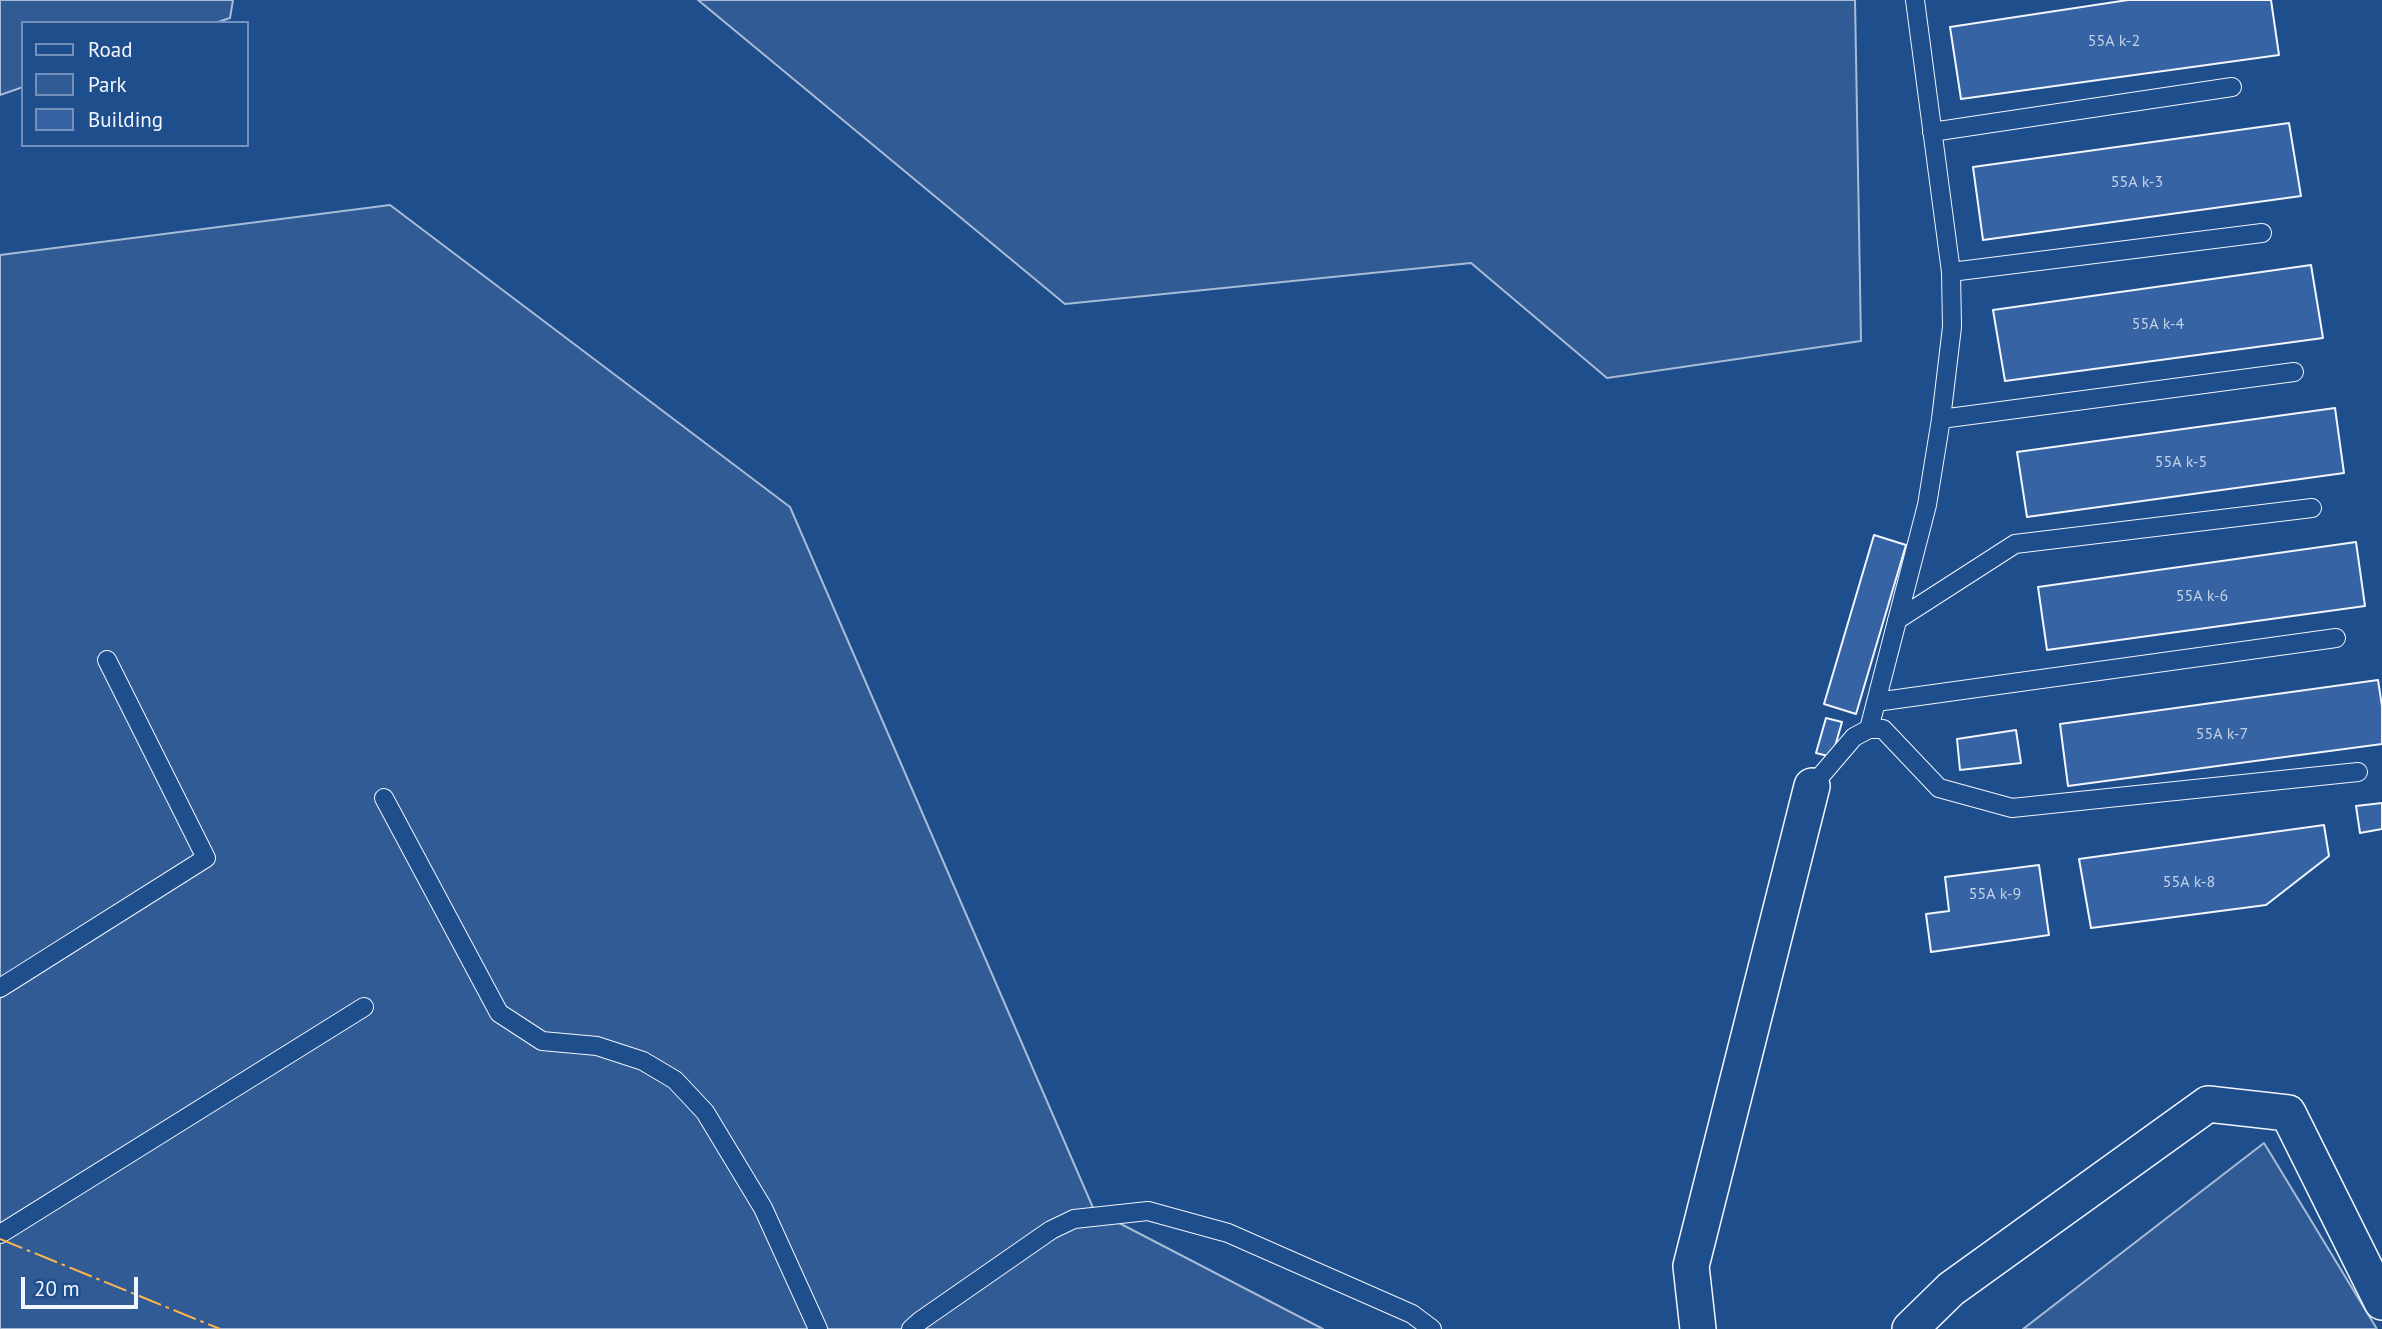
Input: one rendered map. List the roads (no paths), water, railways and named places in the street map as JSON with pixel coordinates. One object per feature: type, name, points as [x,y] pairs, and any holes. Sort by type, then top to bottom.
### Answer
[{"type":"street","points":[[1699,1329],[1691,1266],[1812,786]]},
{"type":"street","points":[[1910,1329],[1951,1289],[2208,1104],[2288,1114],[2382,1302]]},
{"type":"lane","points":[[1869,729],[1927,505],[1952,327],[1951,272],[1915,0]]},
{"type":"lane","points":[[1933,132],[2232,87]]},
{"type":"lane","points":[[1951,272],[2262,233]]},
{"type":"lane","points":[[1941,419],[2294,372]]},
{"type":"lane","points":[[1898,620],[2015,544],[2312,508]]},
{"type":"lane","points":[[1876,702],[2336,638]]},
{"type":"lane","points":[[0,988],[206,858],[107,660]]},
{"type":"lane","points":[[1812,786],[1854,737],[1869,729],[1883,729],[1939,788],[2012,808],[2358,772]]},
{"type":"lane","points":[[384,798],[499,1013],[542,1041],[597,1046],[643,1061],[675,1080],[705,1112],[763,1208],[818,1329]]},
{"type":"lane","points":[[0,1234],[364,1007]]},
{"type":"lane","points":[[911,1329],[1051,1230],[1074,1219],[1148,1211],[1228,1233],[1412,1314],[1433,1329]]}]
